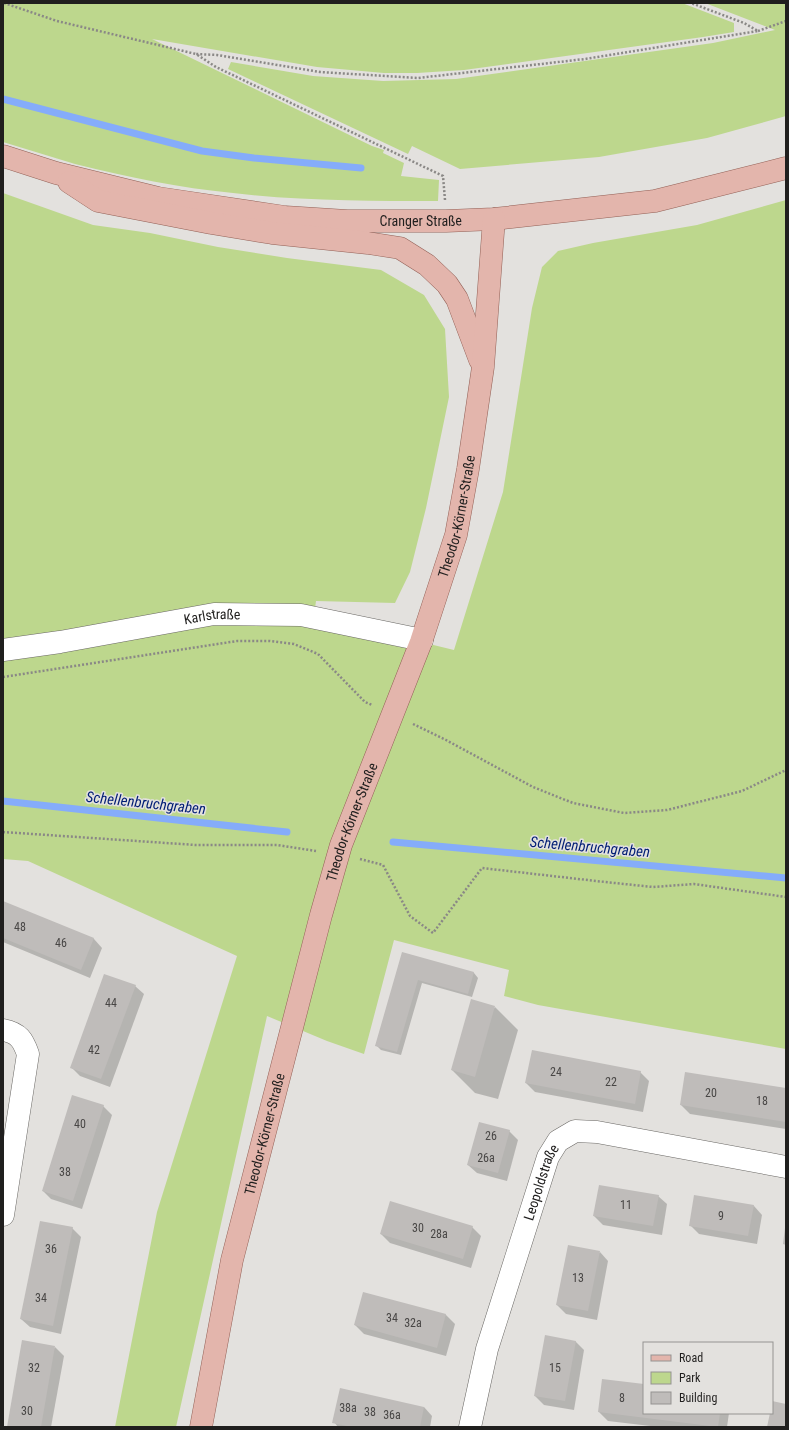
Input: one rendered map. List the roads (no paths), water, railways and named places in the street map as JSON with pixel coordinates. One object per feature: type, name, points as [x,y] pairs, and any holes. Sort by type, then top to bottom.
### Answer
[{"type":"main road","name":"Cranger Straße","points":[[3,156],[56,173],[158,198],[285,217],[347,221],[446,221],[494,219],[655,201],[786,168]]},
{"type":"main road","name":"Cranger Straße","points":[[56,173],[98,201],[219,225],[272,233],[368,243],[400,248],[427,266],[447,284],[457,299],[483,367]]},
{"type":"main road","name":"Theodor-Körner-Straße","points":[[201,1427],[232,1260],[296,1009],[338,854],[422,640],[456,535],[468,469],[483,367],[494,219]]},
{"type":"street","name":"Karlstraße","points":[[3,650],[60,642],[214,614],[301,615],[422,640]]},
{"type":"street","points":[[3,1030],[11,1031],[22,1040],[28,1054],[3,1215]]},
{"type":"street","name":"Leopoldstraße","points":[[470,1427],[487,1349],[548,1157],[558,1141],[575,1131],[597,1132],[786,1167]]},
{"type":"waterway","points":[[3,99],[202,151],[254,158],[361,168]]},
{"type":"waterway","name":"Schellenbruchgraben","points":[[3,801],[287,832]]},
{"type":"waterway","name":"Schellenbruchgraben","points":[[393,842],[786,878]]}]
